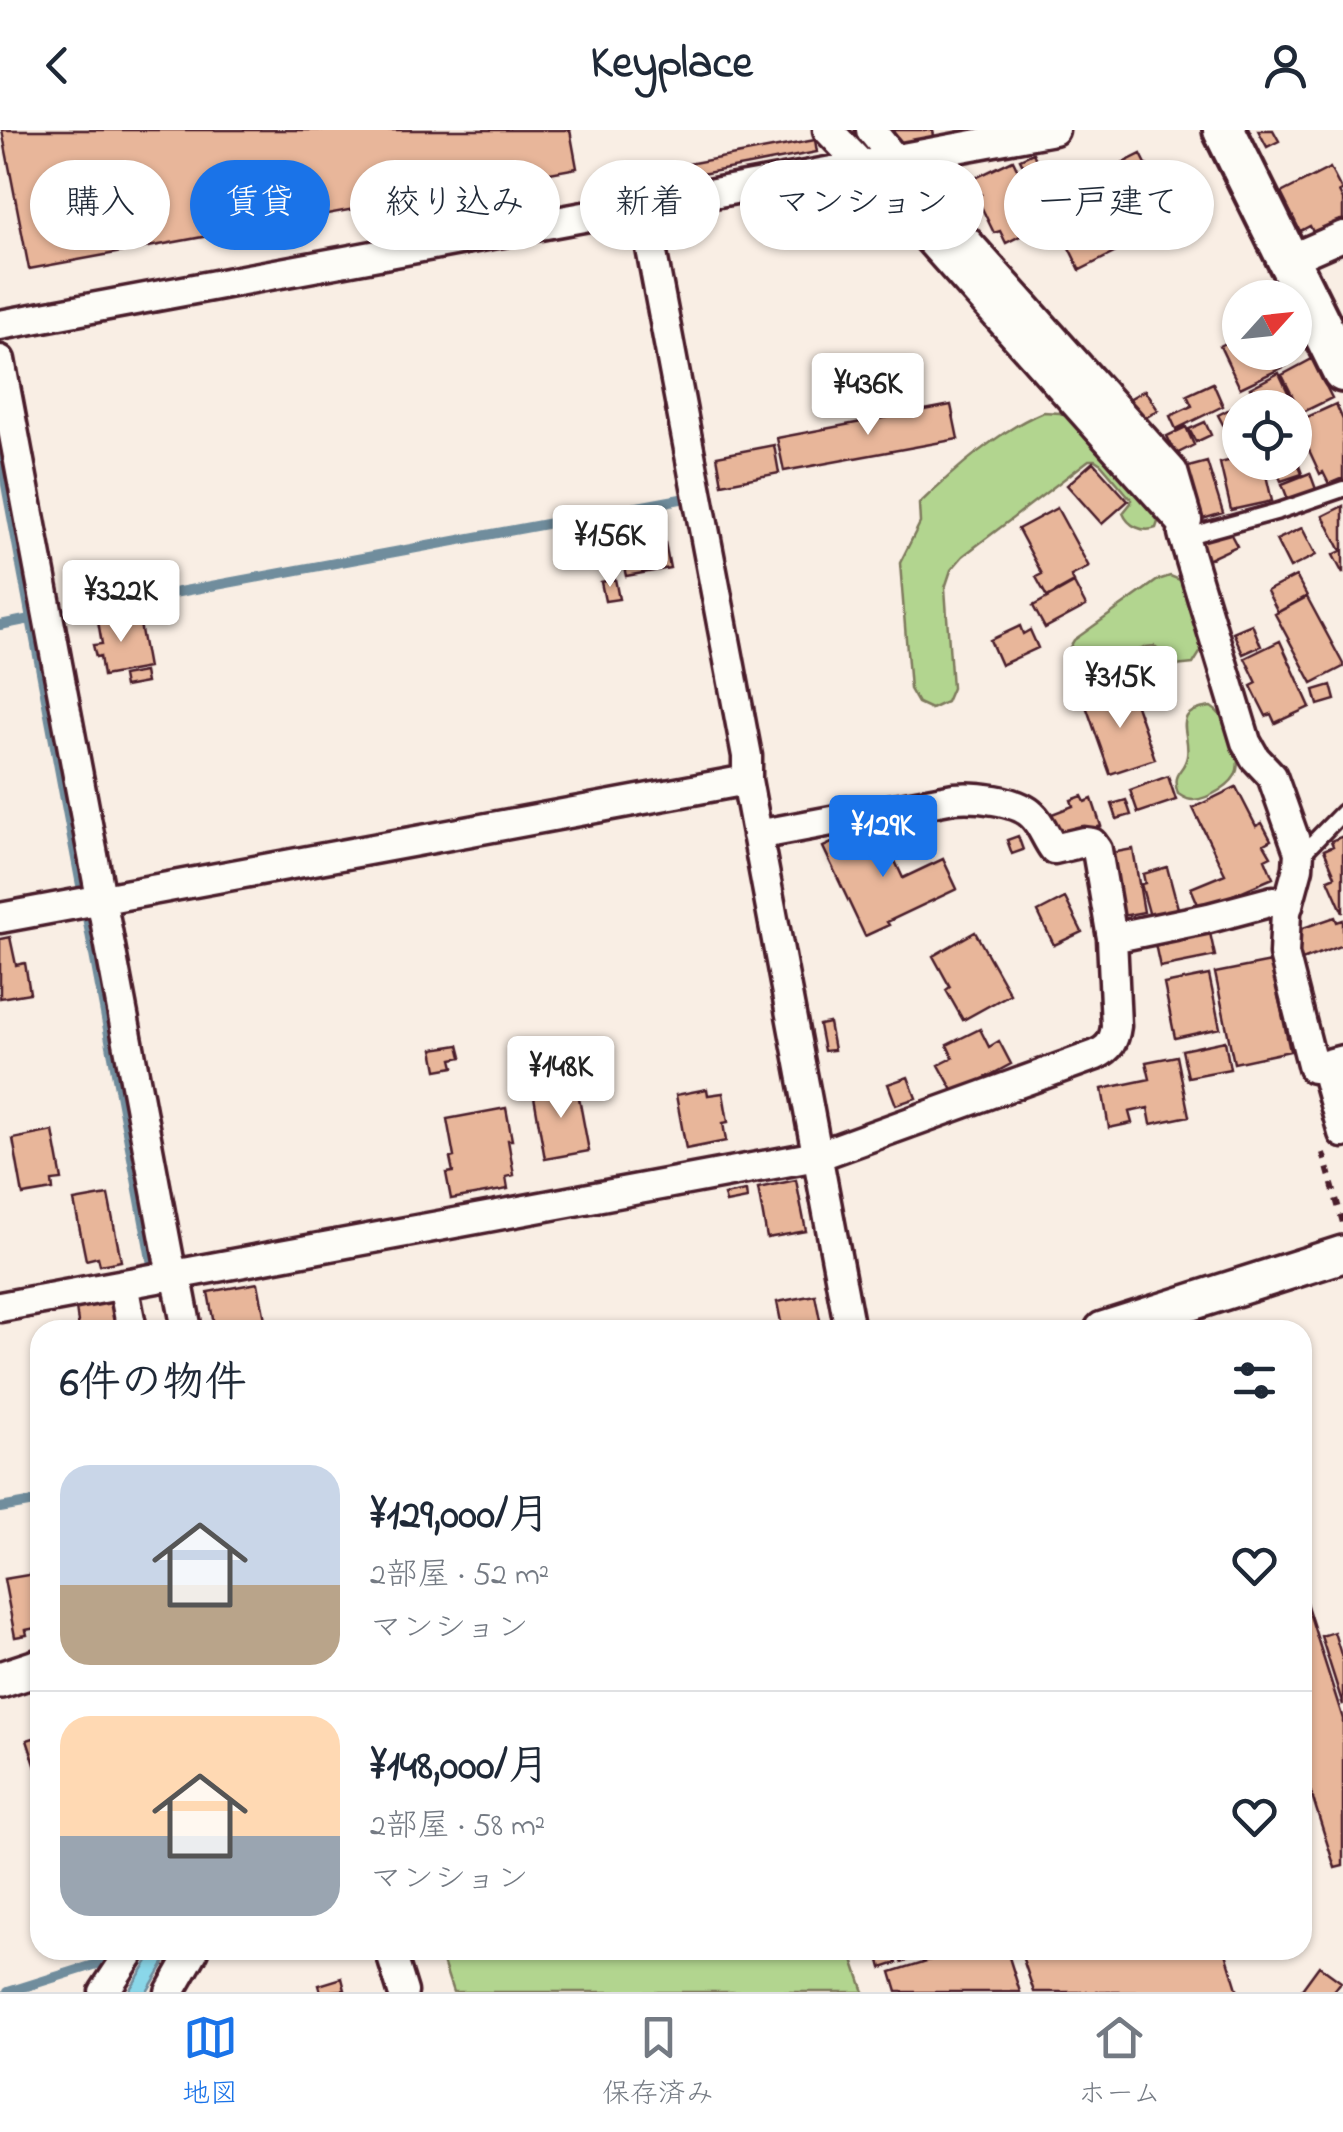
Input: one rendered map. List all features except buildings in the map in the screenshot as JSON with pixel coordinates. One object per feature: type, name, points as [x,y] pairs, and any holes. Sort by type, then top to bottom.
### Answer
[{"type":"main road","points":[[1224,130],[1343,371]]},
{"type":"street","points":[[828,130],[856,160]]},
{"type":"street","points":[[871,130],[1173,472],[1188,520],[1184,532]]},
{"type":"street","points":[[890,160],[973,137],[1054,130]]},
{"type":"street","points":[[0,325],[580,218]]},
{"type":"street","points":[[1288,260],[1343,236]]},
{"type":"street","points":[[651,250],[848,1320]]},
{"type":"street","points":[[935,250],[1184,532],[1246,742],[1272,776],[1299,852],[1284,943],[1288,974],[1314,1068],[1334,1062],[1343,1133]]},
{"type":"street","points":[[0,360],[90,901],[165,1241],[136,1320]]},
{"type":"street","points":[[0,918],[746,780]]},
{"type":"street","points":[[0,1307],[817,1156],[1096,1055],[1107,1049],[1114,1038],[1112,938],[1097,850],[1092,844],[1084,842],[1054,849],[1032,814],[984,798],[954,798],[757,834]]},
{"type":"street","points":[[1112,938],[1274,901],[1288,906]]},
{"type":"street","points":[[1135,1320],[1343,1254]]},
{"type":"street","points":[[152,1279],[179,1288],[185,1320]]},
{"type":"street","points":[[0,1680],[30,1670]]},
{"type":"street","points":[[104,1992],[125,1960]]},
{"type":"street","points":[[170,1992],[188,1960]]},
{"type":"street","points":[[393,1960],[404,1992]]},
{"type":"lane","points":[[1184,532],[1294,507],[1343,489]]},
{"type":"lane","points":[[1299,852],[1306,850],[1343,812]]},
{"type":"green space","points":[[1043,412],[1060,413],[1075,422],[1154,511],[1156,528],[1141,529],[1128,522],[1123,513],[1131,499],[1101,464],[1089,460],[963,556],[951,570],[945,588],[952,688],[946,702],[931,709],[918,703],[910,689],[900,563],[920,523],[919,504],[993,440]]},
{"type":"green space","points":[[1170,576],[1180,580],[1187,591],[1202,639],[1203,648],[1193,664],[1175,666],[1154,646],[1093,671],[1079,673],[1069,664],[1067,652],[1074,640],[1158,580]]},
{"type":"green space","points":[[1211,707],[1232,735],[1237,770],[1220,790],[1189,800],[1178,794],[1176,780],[1187,756],[1186,718]]},
{"type":"green space","points":[[442,1960],[853,1960],[864,1992],[453,1992]]},
{"type":"water","points":[[149,1960],[166,1960],[147,1992],[128,1992]]},
{"type":"waterway","points":[[0,453],[154,1275]]},
{"type":"waterway","points":[[55,615],[686,498]]},
{"type":"waterway","points":[[0,625],[35,618]]},
{"type":"waterway","points":[[0,1508],[30,1503]]},
{"type":"waterway","points":[[8,1992],[110,1960]]}]
